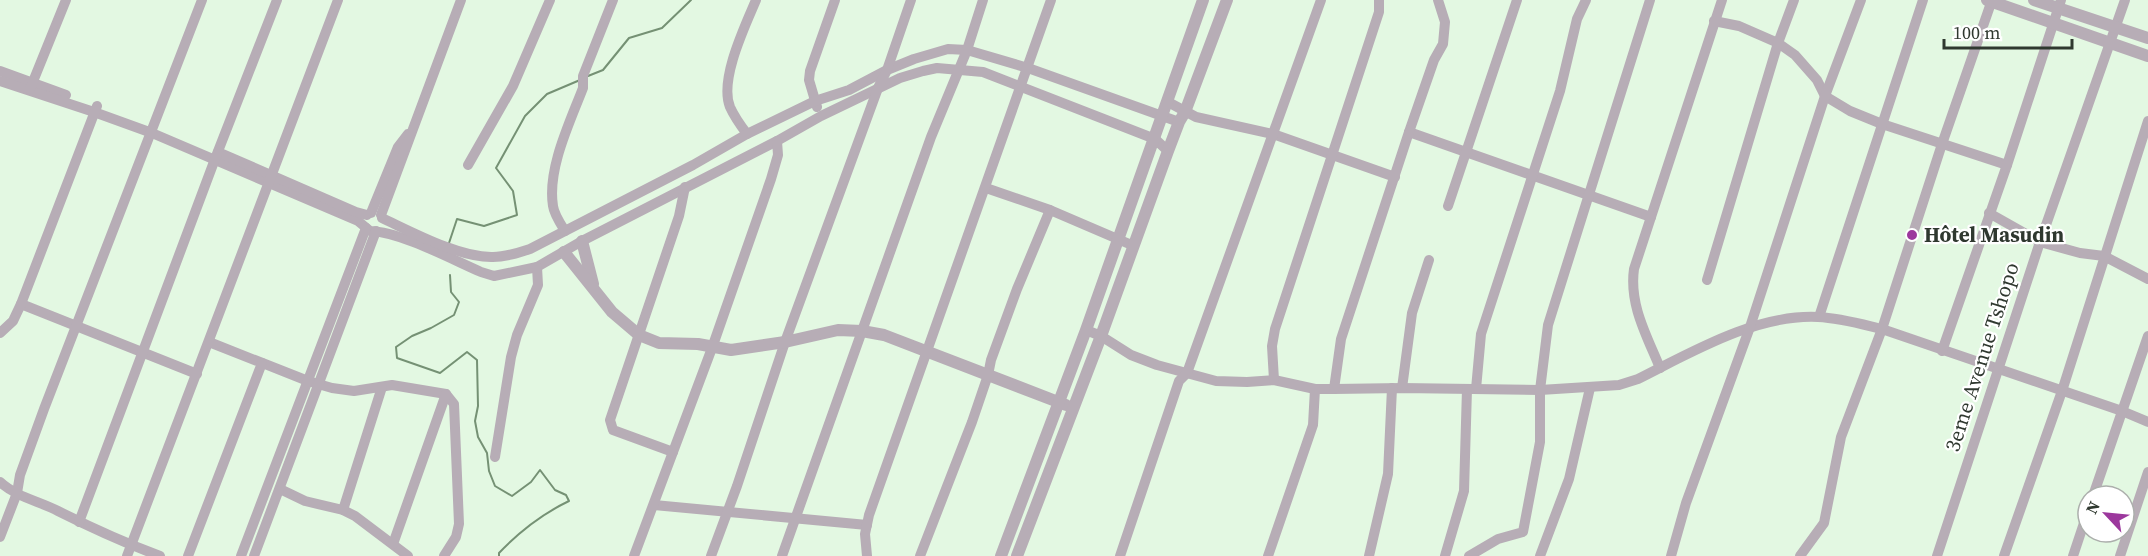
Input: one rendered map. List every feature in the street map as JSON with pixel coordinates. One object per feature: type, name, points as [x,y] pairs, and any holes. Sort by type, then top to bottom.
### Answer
[{"type":"street","points":[[30,86],[66,0]]},
{"type":"street","points":[[0,537],[17,493],[20,474],[202,0]]},
{"type":"street","points":[[79,522],[216,155],[277,0]]},
{"type":"street","points":[[127,556],[338,0]]},
{"type":"street","points":[[241,556],[313,383],[373,222],[414,126],[461,0]]},
{"type":"street","points":[[468,165],[513,86],[550,0]]},
{"type":"street","points":[[565,231],[553,209],[551,193],[555,166],[613,0]]},
{"type":"street","points":[[747,135],[729,105],[728,91],[733,58],[756,0]]},
{"type":"street","points":[[821,116],[809,80],[810,71],[835,0]]},
{"type":"street","points":[[711,556],[785,342],[911,0]]},
{"type":"street","points":[[782,556],[931,137],[967,50],[983,0]]},
{"type":"street","points":[[867,556],[867,525],[1051,0]]},
{"type":"street","points":[[1001,556],[1086,330],[1203,0]]},
{"type":"street","points":[[1017,556],[1101,336],[1168,151],[1227,0]]},
{"type":"street","points":[[1120,556],[1179,381],[1187,373],[1321,0]]},
{"type":"street","points":[[1274,380],[1272,346],[1275,329],[1379,12],[1379,0]]},
{"type":"street","points":[[1334,389],[1341,339],[1409,132],[1434,60],[1443,44],[1445,22],[1438,0]]},
{"type":"street","points":[[1448,206],[1517,0]]},
{"type":"street","points":[[1444,556],[1464,491],[1471,389],[1481,334],[1560,91],[1577,19],[1586,0]]},
{"type":"street","points":[[1469,556],[1498,538],[1523,532],[1540,442],[1540,390],[1548,325],[1650,0]]},
{"type":"street","points":[[1660,368],[1637,313],[1632,285],[1634,269],[1722,0]]},
{"type":"street","points":[[1707,280],[1778,43],[1794,0]]},
{"type":"street","points":[[1671,556],[1686,503],[1750,327],[1825,96],[1862,0]]},
{"type":"street","points":[[1818,317],[1923,0]]},
{"type":"street","points":[[2034,0],[2059,4],[2148,38]]},
{"type":"street","name":"3eme Avenue Tshopo","points":[[1938,556],[2040,242],[2125,0]]},
{"type":"street","points":[[1800,556],[1824,523],[1841,437],[1882,329],[1990,1],[2148,56]]},
{"type":"street","points":[[1942,351],[2007,165],[2059,4]]},
{"type":"street","points":[[1714,21],[1739,26],[1778,43],[1795,55],[1817,80],[1825,96],[1850,111],[1882,124],[2007,165]]},
{"type":"street","points":[[0,71],[30,86],[216,155],[373,222],[468,254],[492,257],[515,254],[530,249],[815,101],[849,90],[887,70],[948,49],[967,50],[1028,68],[1162,116],[1196,117],[1273,134],[1395,177]]},
{"type":"street","points":[[373,222],[394,235],[494,276],[537,267],[582,241],[821,116],[900,78],[938,68],[983,72],[1155,139],[1168,151]]},
{"type":"street","points":[[0,81],[30,86]]},
{"type":"street","points":[[1168,102],[1182,117]]},
{"type":"street","points":[[0,333],[13,321],[21,304],[95,109]]},
{"type":"street","points":[[2004,556],[2062,391],[2148,121]]},
{"type":"street","points":[[1409,132],[1651,218]]},
{"type":"street","points":[[634,556],[712,348],[778,155],[777,141]]},
{"type":"street","points":[[673,452],[613,430],[610,420],[679,216],[685,187]]},
{"type":"street","points":[[986,188],[1050,210],[1134,246]]},
{"type":"street","points":[[920,556],[949,486],[1017,289],[1050,210]]},
{"type":"street","points":[[1989,213],[2040,242],[2080,253],[2104,256],[2148,279]]},
{"type":"street","points":[[582,241],[594,288]]},
{"type":"street","points":[[564,252],[612,312],[639,335],[659,343],[698,344],[731,350],[785,342],[838,330],[862,331],[884,335],[1072,408]]},
{"type":"street","points":[[1369,556],[1388,474],[1397,388],[1412,313],[1429,260]]},
{"type":"street","points":[[495,457],[511,357],[517,335],[538,285],[537,267]]},
{"type":"street","points":[[21,304],[197,374]]},
{"type":"street","points":[[1086,330],[1101,336],[1131,355],[1157,365],[1216,381],[1274,380],[1315,388],[1334,389],[1540,390],[1619,385],[1638,379],[1750,327],[1774,321],[1818,317],[1882,329],[2122,411],[2148,422]]},
{"type":"street","points":[[2097,484],[2148,336]]},
{"type":"street","points":[[210,342],[313,383],[354,390],[392,385],[446,394],[454,404],[459,524],[456,537],[444,556]]},
{"type":"street","points":[[188,556],[262,363]]},
{"type":"street","points":[[254,556],[280,489],[313,383]]},
{"type":"street","points":[[343,510],[381,387]]},
{"type":"street","points":[[1268,556],[1313,425],[1315,388]]},
{"type":"street","points":[[1540,556],[1569,478],[1590,388]]},
{"type":"street","points":[[393,544],[446,394]]},
{"type":"street","points":[[2120,556],[2148,472]]},
{"type":"street","points":[[0,482],[17,493],[58,510],[79,522],[160,556]]},
{"type":"street","points":[[280,489],[305,501],[343,510],[364,521],[408,556]]},
{"type":"street","points":[[654,505],[867,525]]},
{"type":"waterway","points":[[588,76],[603,70],[629,38],[662,28],[691,0]]},
{"type":"waterway","points":[[449,243],[457,219],[484,226],[517,215],[513,191],[496,168],[525,116],[547,94],[580,80]]},
{"type":"waterway","points":[[450,275],[451,292],[459,302],[454,315],[412,336],[396,347],[397,358],[440,373],[467,352],[477,360],[478,406],[475,421],[478,437],[487,453],[489,471],[495,486],[512,496],[531,482],[540,470],[555,490],[566,495],[569,501],[523,530],[499,553],[499,556]]},
{"type":"place","name":"Hôtel Masudin","points":[[1912,235]]}]
